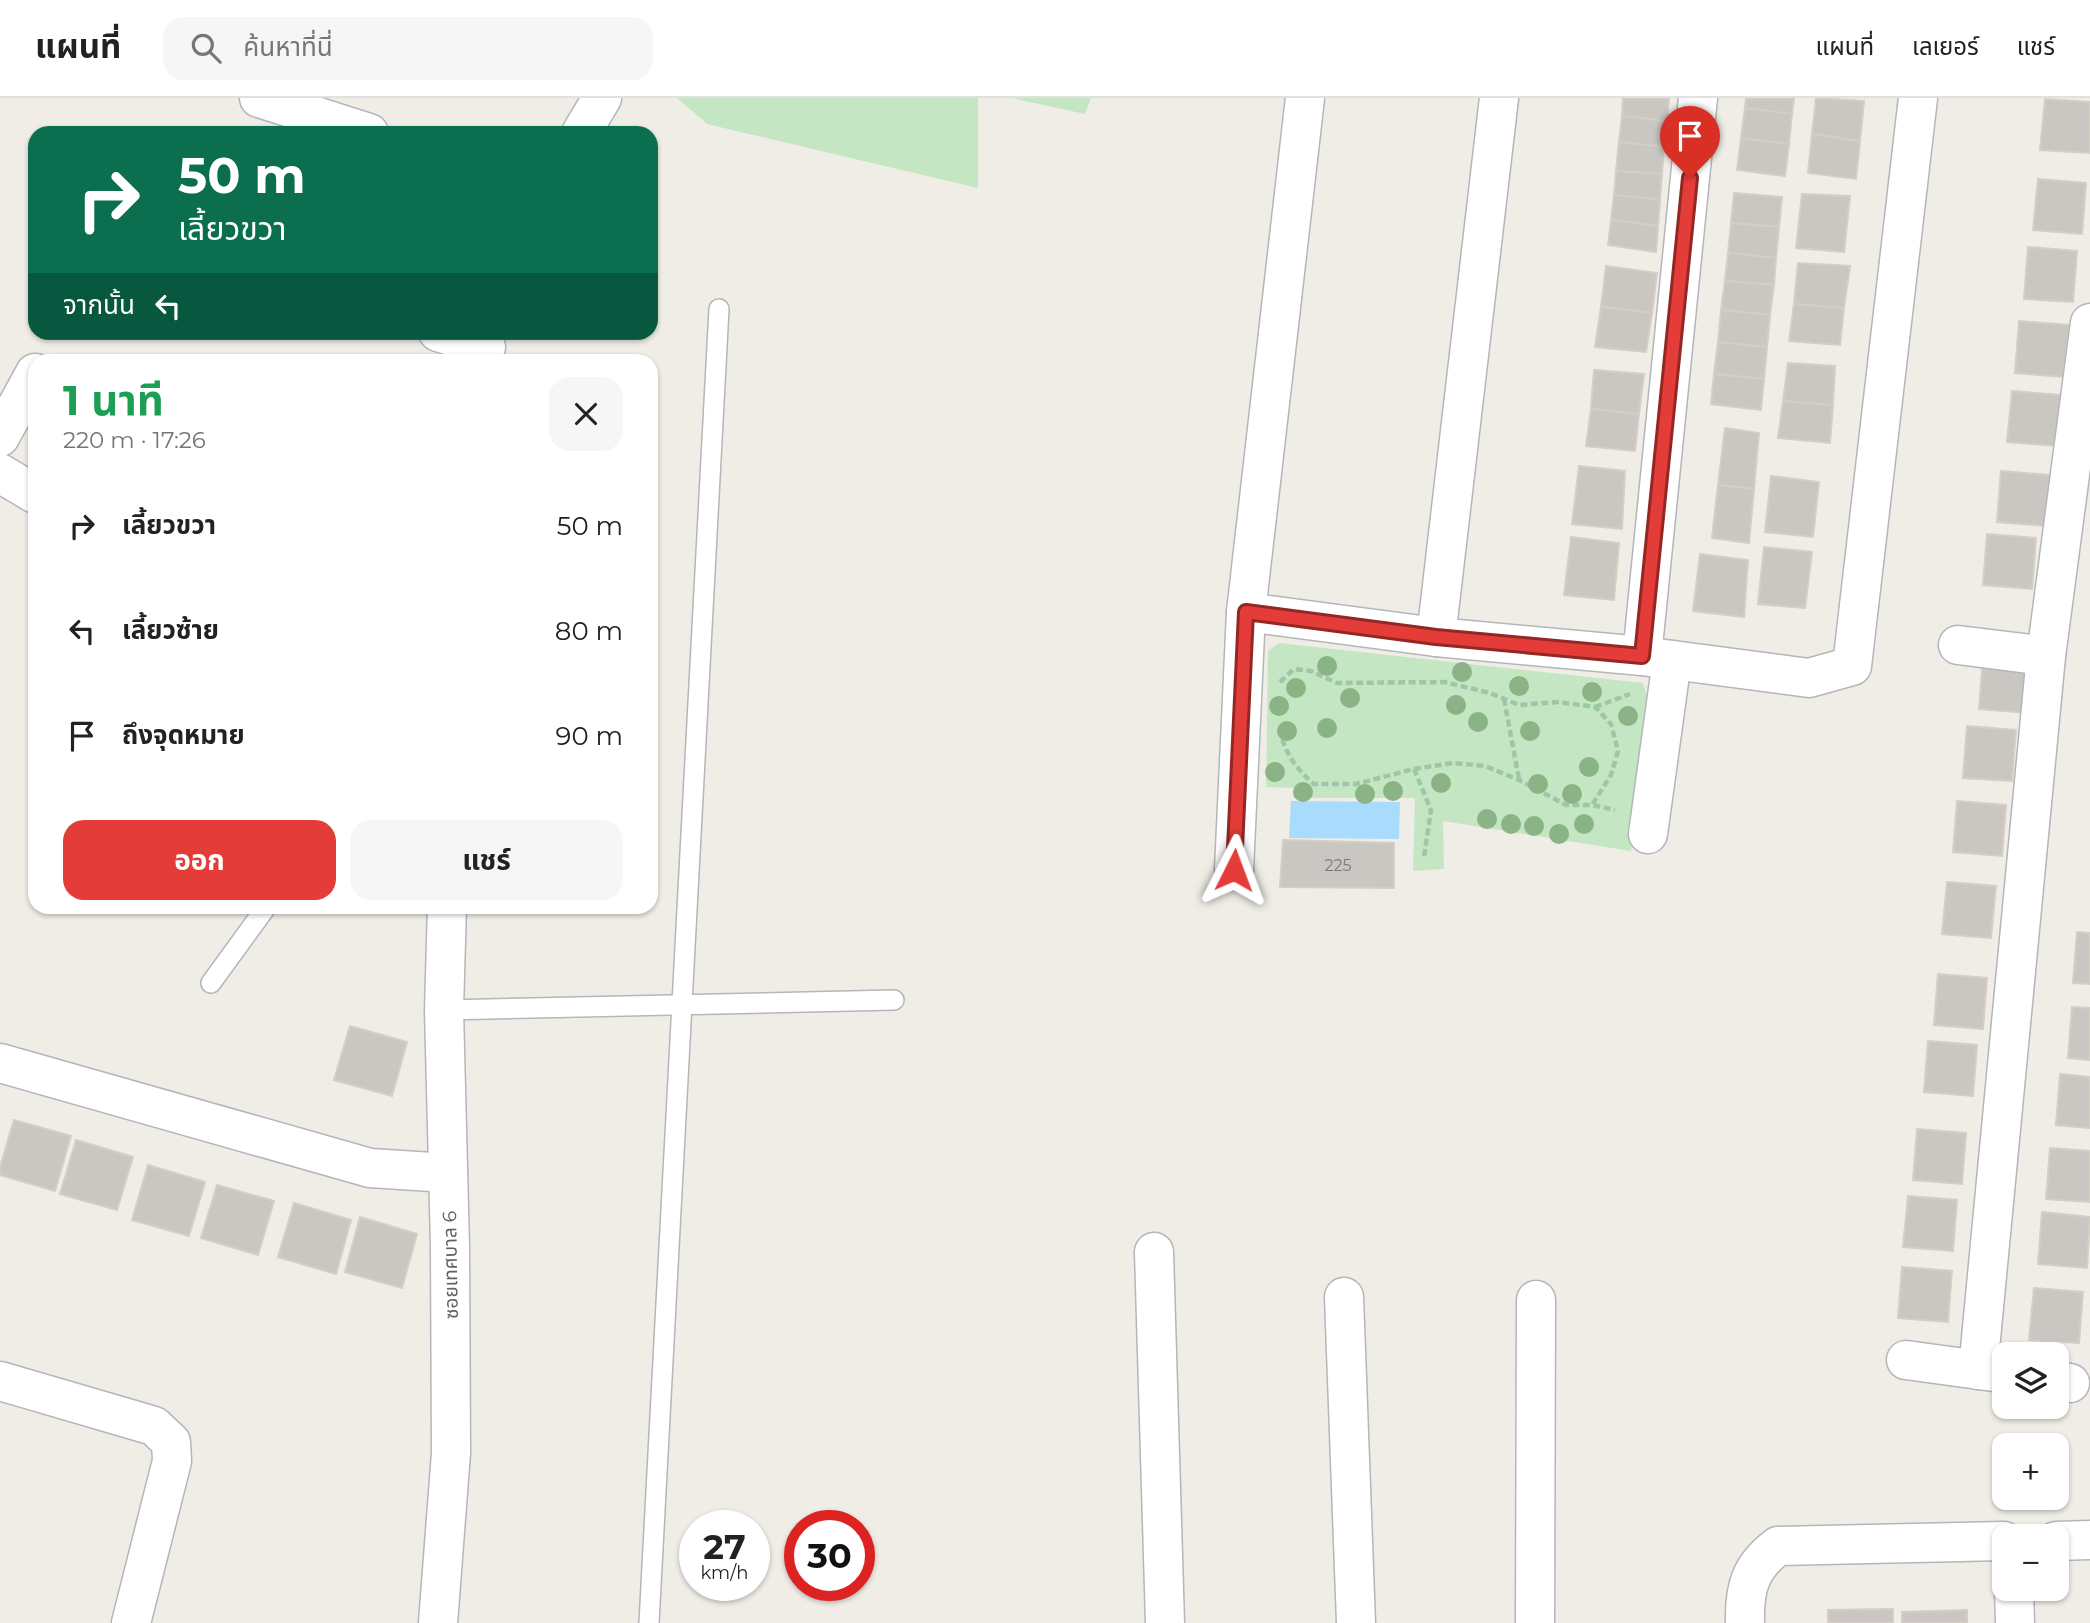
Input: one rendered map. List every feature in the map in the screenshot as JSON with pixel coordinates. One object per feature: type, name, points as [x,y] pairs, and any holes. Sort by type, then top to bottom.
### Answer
[{"type":"street","points":[[585,126],[602,98]]},
{"type":"street","points":[[1234,870],[1246,612],[1305,98]]},
{"type":"street","points":[[1436,637],[1499,98]]},
{"type":"street","points":[[1649,826],[1657,658],[1698,98]]},
{"type":"street","points":[[1246,612],[1436,637],[1657,658],[1809,678],[1852,666],[1918,98]]},
{"type":"street","points":[[273,101],[348,126]]},
{"type":"street","points":[[1906,1360],[1991,1372],[2046,656],[2090,323]]},
{"type":"street","points":[[466,340],[487,346]]},
{"type":"street","points":[[0,437],[28,386]]},
{"type":"street","points":[[0,473],[28,490]]},
{"type":"street","points":[[1958,645],[2046,656]]},
{"type":"street","name":"ซอยเทศบาล 6","points":[[438,1623],[451,1453],[444,1010],[447,914]]},
{"type":"street","points":[[0,1063],[370,1168],[448,1173]]},
{"type":"street","points":[[1154,1252],[1165,1623]]},
{"type":"street","points":[[1344,1297],[1356,1623]]},
{"type":"street","points":[[1535,1623],[1536,1300]]},
{"type":"street","points":[[0,1381],[154,1426],[171,1442],[173,1461],[131,1623]]},
{"type":"street","points":[[2069,1541],[2090,1540]]},
{"type":"street","points":[[1745,1623],[1749,1583],[1761,1559],[1778,1546],[1992,1541]]},
{"type":"street","points":[[2014,1601],[2015,1623]]},
{"type":"lane","points":[[649,1623],[719,309]]},
{"type":"lane","points":[[211,983],[261,914]]},
{"type":"lane","points":[[444,1010],[894,1000]]},
{"type":"path","points":[[1279,691],[1280,681],[1294,669],[1311,671],[1337,682],[1444,682],[1519,705],[1559,702],[1595,708],[1611,724],[1618,751],[1611,775],[1592,804]]},
{"type":"path","points":[[1504,699],[1519,780]]},
{"type":"path","points":[[1279,723],[1283,743],[1299,772],[1314,784],[1356,784],[1414,769],[1453,763],[1485,766],[1519,780],[1566,805],[1592,804],[1649,826]]},
{"type":"path","points":[[1414,769],[1431,810],[1424,857]]},
{"type":"green space","points":[[677,98],[978,98],[978,188],[707,124]]},
{"type":"green space","points":[[1012,98],[1091,98],[1085,114]]},
{"type":"green space","points":[[1279,643],[1643,683],[1649,703],[1631,851],[1443,821],[1444,869],[1413,871],[1415,798],[1294,798],[1295,788],[1266,787],[1268,651]]},
{"type":"water","points":[[1291,801],[1400,802],[1399,839],[1289,838]]},
{"type":"building","points":[[1623,98],[1669,98],[1667,121],[1622,116]]},
{"type":"building","points":[[1746,98],[1794,98],[1792,114],[1745,108]]},
{"type":"building","points":[[1816,98],[1864,101],[1860,141],[1812,134]]},
{"type":"building","points":[[2045,99],[2090,102],[2090,153],[2040,150]]},
{"type":"building","points":[[1745,108],[1792,114],[1789,144],[1741,138]]},
{"type":"building","points":[[1622,116],[1667,121],[1664,147],[1619,142]]},
{"type":"building","points":[[1812,134],[1860,141],[1856,179],[1808,173]]},
{"type":"building","points":[[1741,138],[1789,144],[1785,176],[1737,170]]},
{"type":"building","points":[[1619,142],[1664,147],[1662,174],[1616,171]]},
{"type":"building","points":[[1616,171],[1662,174],[1660,200],[1614,195]]},
{"type":"building","points":[[2038,179],[2086,183],[2082,234],[2033,230]]},
{"type":"building","points":[[1734,193],[1782,197],[1779,227],[1731,223]]},
{"type":"building","points":[[1802,194],[1850,196],[1844,252],[1796,248]]},
{"type":"building","points":[[1614,195],[1660,200],[1658,226],[1611,220]]},
{"type":"building","points":[[1611,220],[1658,226],[1656,252],[1608,245]]},
{"type":"building","points":[[1731,223],[1779,227],[1776,258],[1728,253]]},
{"type":"building","points":[[2028,247],[2077,251],[2073,302],[2024,299]]},
{"type":"building","points":[[1728,253],[1776,258],[1774,285],[1725,281]]},
{"type":"building","points":[[1798,263],[1850,266],[1844,308],[1794,304]]},
{"type":"building","points":[[1606,266],[1657,273],[1652,313],[1601,307]]},
{"type":"building","points":[[1725,281],[1774,285],[1770,315],[1721,310]]},
{"type":"building","points":[[1794,304],[1844,308],[1840,345],[1789,341]]},
{"type":"building","points":[[1601,307],[1652,313],[1646,352],[1595,347]]},
{"type":"building","points":[[1721,310],[1770,315],[1767,347],[1718,342]]},
{"type":"building","points":[[2019,321],[2069,325],[2064,377],[2015,373]]},
{"type":"building","points":[[1718,342],[1767,347],[1764,379],[1714,374]]},
{"type":"building","points":[[1788,363],[1835,366],[1833,405],[1783,401]]},
{"type":"building","points":[[1594,370],[1644,374],[1639,414],[1591,409]]},
{"type":"building","points":[[1714,374],[1764,379],[1761,410],[1711,404]]},
{"type":"building","points":[[2012,391],[2061,395],[2057,446],[2007,442]]},
{"type":"building","points":[[1783,401],[1833,405],[1830,443],[1778,438]]},
{"type":"building","points":[[1591,409],[1639,414],[1635,451],[1586,446]]},
{"type":"building","points":[[1725,428],[1759,433],[1754,489],[1718,485]]},
{"type":"building","points":[[1579,466],[1625,471],[1622,529],[1572,524]]},
{"type":"building","points":[[2001,471],[2050,475],[2046,526],[1997,522]]},
{"type":"building","points":[[1771,476],[1819,482],[1813,537],[1765,532]]},
{"type":"building","points":[[1718,485],[1754,489],[1749,543],[1712,538]]},
{"type":"building","points":[[1987,534],[2036,538],[2032,589],[1983,585]]},
{"type":"building","points":[[1571,537],[1619,543],[1614,600],[1564,595]]},
{"type":"building","points":[[1764,547],[1812,552],[1805,608],[1758,604]]},
{"type":"building","points":[[1700,554],[1748,560],[1744,617],[1693,611]]},
{"type":"building","points":[[1983,658],[2032,662],[2028,713],[1979,709]]},
{"type":"building","points":[[1967,726],[2016,730],[2012,781],[1963,778]]},
{"type":"building","points":[[1957,801],[2006,805],[2002,856],[1953,852]]},
{"type":"building","points":[[1283,840],[1394,843],[1394,888],[1280,887]]},
{"type":"building","points":[[1947,882],[1996,886],[1991,938],[1942,934]]},
{"type":"building","points":[[2077,932],[2090,933],[2090,984],[2073,983]]},
{"type":"building","points":[[1938,974],[1987,978],[1983,1029],[1934,1025]]},
{"type":"building","points":[[2072,1007],[2090,1008],[2090,1060],[2068,1058]]},
{"type":"building","points":[[350,1026],[407,1042],[392,1096],[334,1080]]},
{"type":"building","points":[[1928,1041],[1977,1045],[1973,1096],[1924,1092]]},
{"type":"building","points":[[2060,1074],[2090,1077],[2090,1128],[2056,1125]]},
{"type":"building","points":[[14,1120],[71,1136],[55,1191],[0,1175]]},
{"type":"building","points":[[1917,1129],[1966,1133],[1962,1184],[1913,1180]]},
{"type":"building","points":[[76,1140],[133,1157],[117,1210],[60,1194]]},
{"type":"building","points":[[2050,1148],[2090,1151],[2090,1202],[2046,1199]]},
{"type":"building","points":[[148,1165],[205,1182],[189,1236],[132,1220]]},
{"type":"building","points":[[217,1185],[274,1201],[258,1255],[201,1238]]},
{"type":"building","points":[[1908,1196],[1957,1200],[1953,1251],[1903,1247]]},
{"type":"building","points":[[294,1203],[351,1220],[336,1274],[278,1257]]},
{"type":"building","points":[[2042,1212],[2090,1217],[2087,1268],[2038,1264]]},
{"type":"building","points":[[360,1217],[417,1234],[402,1288],[345,1272]]},
{"type":"building","points":[[1902,1267],[1952,1271],[1948,1322],[1898,1318]]},
{"type":"building","points":[[2034,1288],[2083,1292],[2079,1343],[2029,1340]]},
{"type":"building","points":[[1893,1609],[1893,1623],[1828,1623],[1828,1610]]},
{"type":"building","points":[[1967,1610],[1967,1623],[1902,1623],[1902,1612]]},
{"type":"route","points":[[1234,870],[1246,612],[1436,637],[1642,656],[1690,178]]}]
